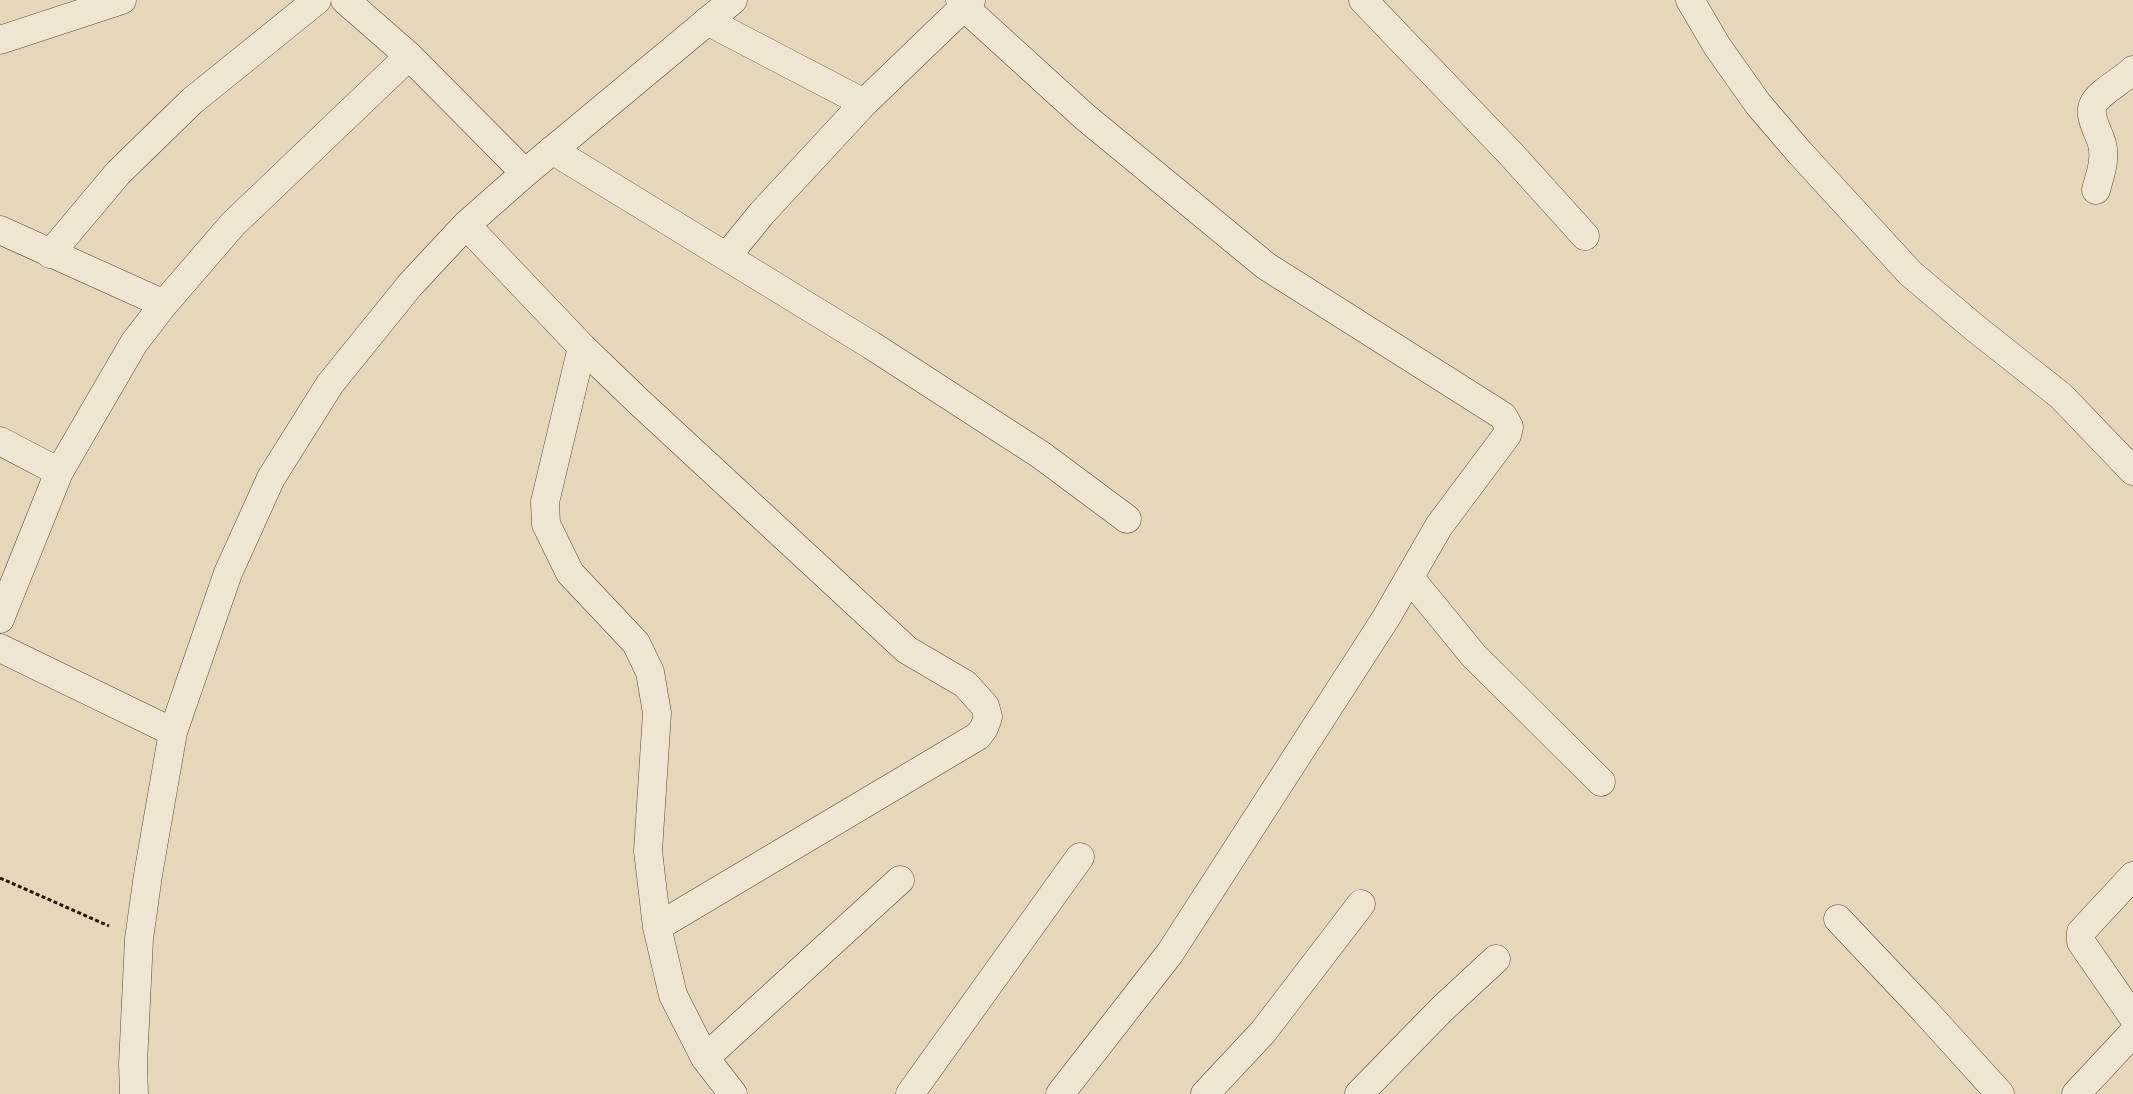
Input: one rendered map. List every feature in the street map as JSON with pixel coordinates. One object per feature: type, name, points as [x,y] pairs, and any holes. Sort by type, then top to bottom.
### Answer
[{"type":"street","points":[[0,40],[122,0]]},
{"type":"street","points":[[50,254],[118,174],[192,101],[318,0]]},
{"type":"street","points":[[346,0],[408,56],[525,173]]},
{"type":"street","points":[[134,1094],[133,1064],[139,939],[173,732],[228,573],[271,478],[330,384],[410,285],[466,226],[552,150],[733,0]]},
{"type":"street","points":[[1363,0],[1504,146],[1585,236]]},
{"type":"street","points":[[1690,0],[1717,46],[1758,104],[1806,160],[1910,273],[1975,328],[2061,396],[2133,471]]},
{"type":"street","points":[[727,256],[762,213],[864,103],[965,2],[1085,117],[1266,266],[1503,416],[1509,427],[1507,435],[1439,526],[1410,578],[1170,953],[1060,1094]]},
{"type":"street","points":[[707,21],[864,103]]},
{"type":"street","points":[[0,619],[58,472],[134,344],[164,304],[232,224],[408,56]]},
{"type":"street","points":[[2096,190],[2103,154],[2092,113],[2093,104],[2100,95],[2133,70]]},
{"type":"street","points":[[552,150],[871,345],[1042,455],[1127,520]]},
{"type":"street","points":[[466,226],[582,347],[907,650],[965,684],[985,706],[988,717],[978,736],[656,927]]},
{"type":"street","points":[[0,230],[164,304]]},
{"type":"street","points":[[582,347],[545,502],[546,524],[570,573],[636,644],[650,672],[657,713],[648,851],[656,927],[673,995],[705,1058],[734,1094]]},
{"type":"street","points":[[0,442],[58,472]]},
{"type":"street","points":[[1410,578],[1474,656],[1601,782]]},
{"type":"street","points":[[0,648],[173,732]]},
{"type":"street","points":[[910,1094],[1080,857]]},
{"type":"street","points":[[2133,876],[2081,932],[2081,942],[2133,1017]]},
{"type":"street","points":[[705,1058],[900,880]]},
{"type":"street","points":[[1205,1094],[1263,1032],[1361,904]]},
{"type":"street","points":[[1838,919],[2000,1094]]},
{"type":"street","points":[[1359,1094],[1442,1009],[1496,959]]},
{"type":"street","points":[[2076,1094],[2133,1033]]},
{"type":"path","points":[[0,878],[139,939]]}]
